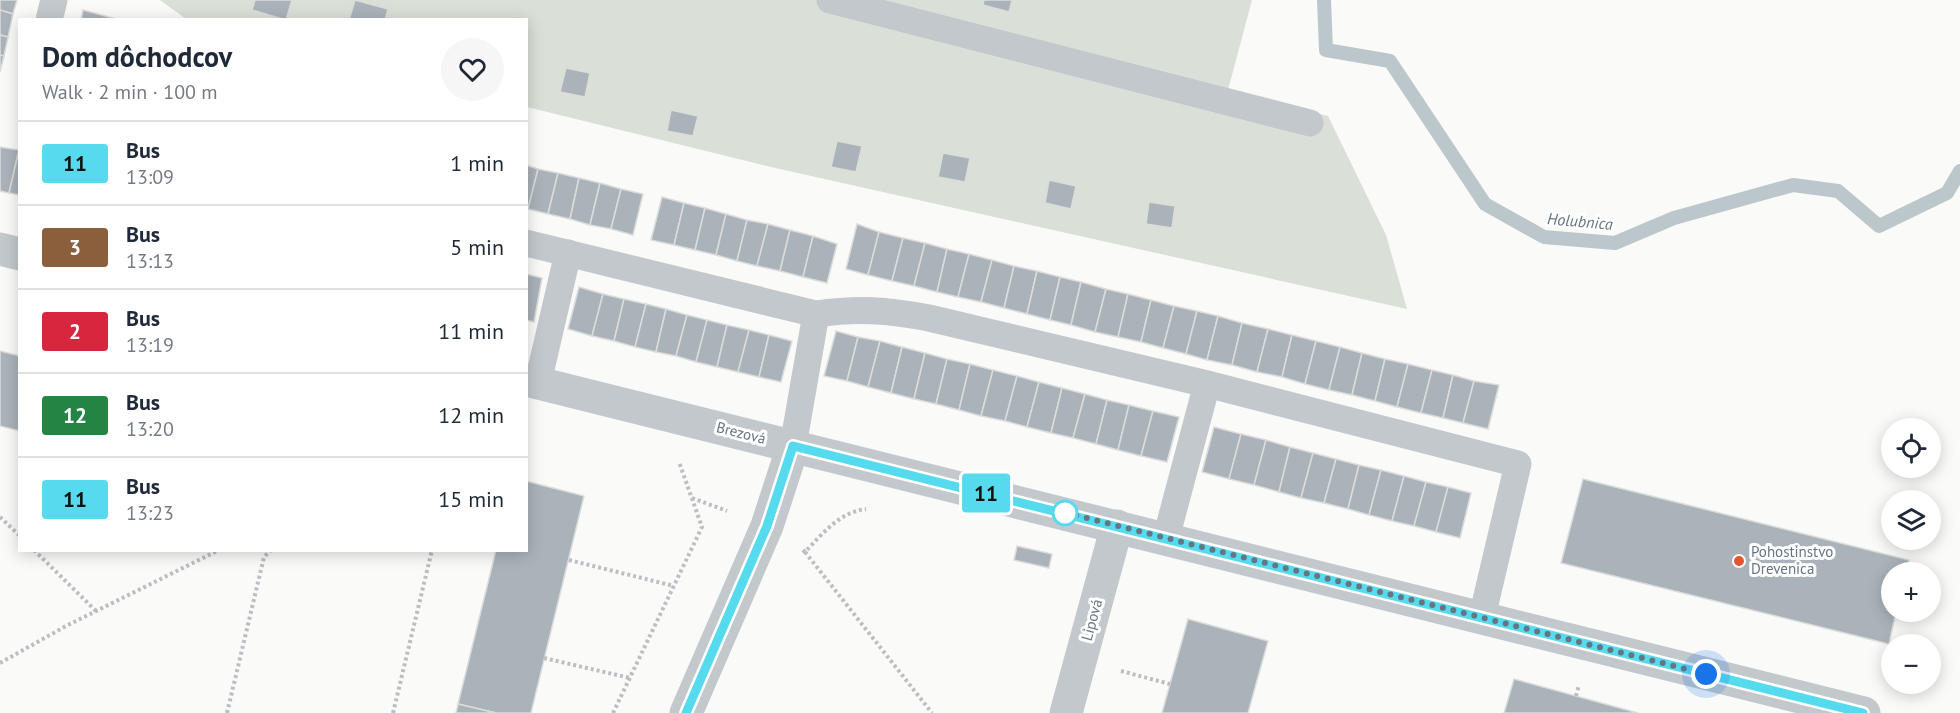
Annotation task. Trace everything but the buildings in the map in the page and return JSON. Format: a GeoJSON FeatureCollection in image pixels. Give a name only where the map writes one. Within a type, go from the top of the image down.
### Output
{"type":"FeatureCollection","features":[{"type":"Feature","properties":{"kind":"street"},"geometry":{"type":"LineString","coordinates":[[0,249],[18,254]]}},
{"type":"Feature","properties":{"kind":"street","name":"Brezová"},"geometry":{"type":"LineString","coordinates":[[532,381],[1864,713]]}},
{"type":"Feature","properties":{"kind":"street"},"geometry":{"type":"LineString","coordinates":[[686,713],[767,526],[793,446]]}},
{"type":"Feature","properties":{"kind":"street","name":"Lipová"},"geometry":{"type":"LineString","coordinates":[[1066,713],[1117,526]]}},
{"type":"Feature","properties":{"kind":"lane"},"geometry":{"type":"LineString","coordinates":[[50,18],[54,0]]}},
{"type":"Feature","properties":{"kind":"lane"},"geometry":{"type":"LineString","coordinates":[[830,0],[1310,123]]}},
{"type":"Feature","properties":{"kind":"lane"},"geometry":{"type":"LineString","coordinates":[[528,243],[816,314],[853,309],[887,310],[1207,384],[1518,464],[1482,617]]}},
{"type":"Feature","properties":{"kind":"lane"},"geometry":{"type":"LineString","coordinates":[[532,381],[568,253]]}},
{"type":"Feature","properties":{"kind":"lane"},"geometry":{"type":"LineString","coordinates":[[793,446],[816,314]]}},
{"type":"Feature","properties":{"kind":"lane"},"geometry":{"type":"LineString","coordinates":[[1166,538],[1207,384]]}},
{"type":"Feature","properties":{"kind":"path"},"geometry":{"type":"LineString","coordinates":[[613,713],[702,527],[679,462],[669,456]]}},
{"type":"Feature","properties":{"kind":"path"},"geometry":{"type":"LineString","coordinates":[[0,517],[18,534]]}},
{"type":"Feature","properties":{"kind":"path"},"geometry":{"type":"LineString","coordinates":[[36,552],[96,611]]}},
{"type":"Feature","properties":{"kind":"path"},"geometry":{"type":"LineString","coordinates":[[0,663],[96,611],[215,552]]}},
{"type":"Feature","properties":{"kind":"path"},"geometry":{"type":"LineString","coordinates":[[227,713],[264,557],[269,552]]}},
{"type":"Feature","properties":{"kind":"path"},"geometry":{"type":"LineString","coordinates":[[393,713],[432,552]]}},
{"type":"Feature","properties":{"kind":"path"},"geometry":{"type":"LineString","coordinates":[[805,552],[932,713]]}},
{"type":"Feature","properties":{"kind":"path"},"geometry":{"type":"LineString","coordinates":[[568,560],[674,586]]}},
{"type":"Feature","properties":{"kind":"path"},"geometry":{"type":"LineString","coordinates":[[544,658],[630,678]]}},
{"type":"Feature","properties":{"kind":"path"},"geometry":{"type":"LineString","coordinates":[[1081,660],[1170,684]]}},
{"type":"Feature","properties":{"kind":"shaded area"},"geometry":{"type":"Polygon","coordinates":[[[160,0],[1252,0],[1228,90],[1328,116],[1386,235],[1407,309],[771,167],[528,107],[528,18],[185,18],[160,0]]]}},
{"type":"Feature","properties":{"kind":"waterway","name":"Holubnica"},"geometry":{"type":"LineString","coordinates":[[1324,0],[1326,50],[1390,61],[1485,204],[1544,237],[1615,243],[1674,218],[1793,185],[1838,191],[1879,226],[1947,193],[1960,171]]}},
{"type":"Feature","properties":{"kind":"bus line","name":"11"},"geometry":{"type":"LineString","coordinates":[[686,713],[767,526],[780,492],[793,446],[1863,713]]}},
{"type":"Feature","properties":{"kind":"place","name":"Pohostinstvo Drevenica"},"geometry":{"type":"Point","coordinates":[1739,561]}},
{"type":"Feature","properties":{"kind":"route"},"geometry":{"type":"LineString","coordinates":[[1065,513],[1055,510],[1706,674]]}}]}
